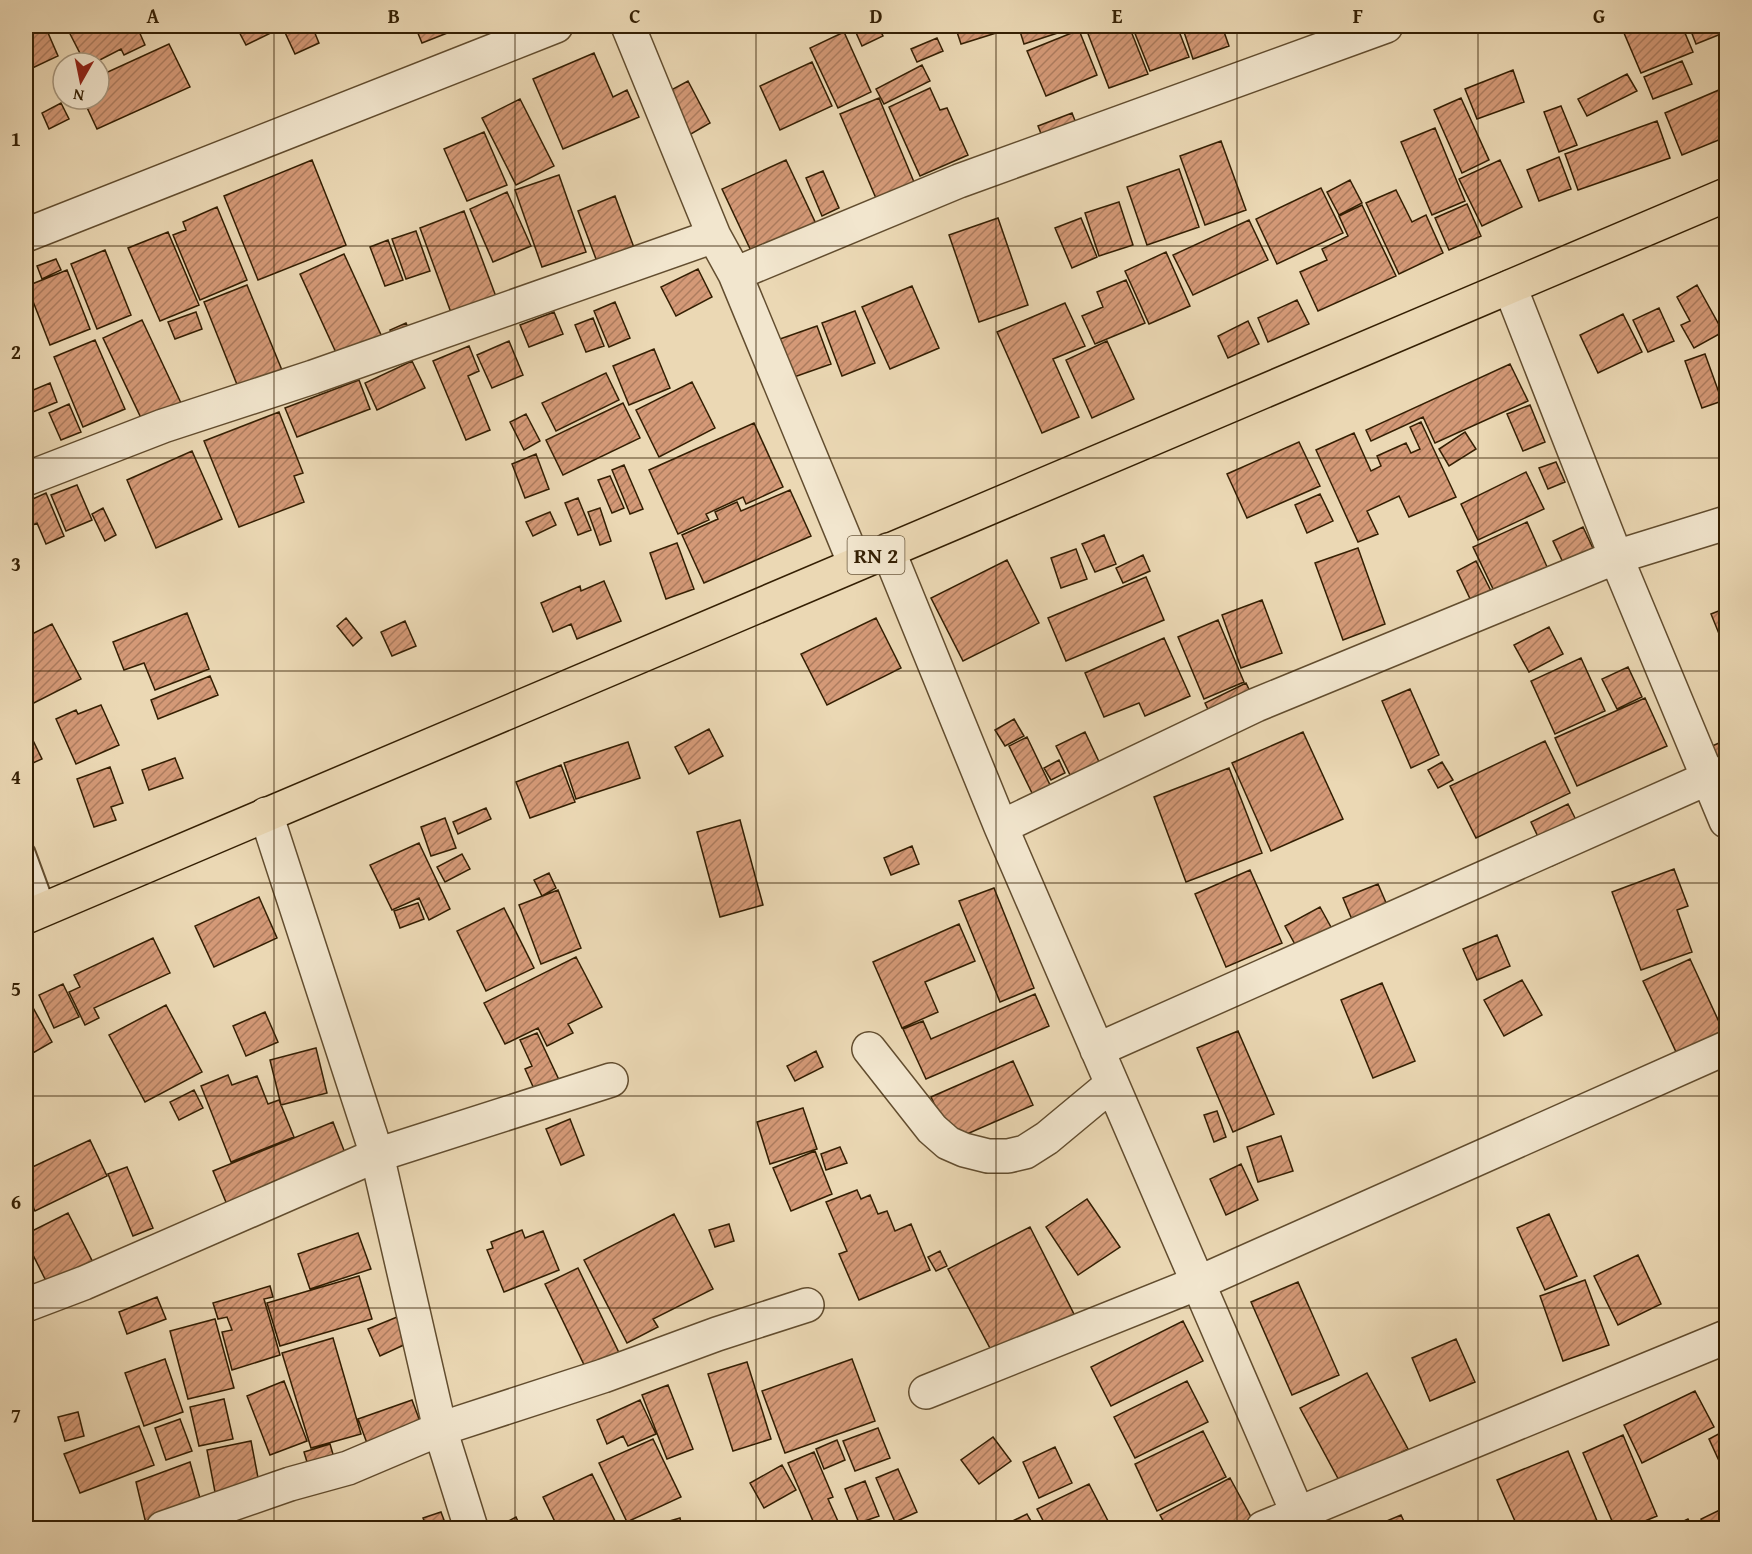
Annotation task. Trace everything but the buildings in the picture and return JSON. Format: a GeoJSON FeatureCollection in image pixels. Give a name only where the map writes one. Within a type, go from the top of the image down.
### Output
{"type":"FeatureCollection","features":[{"type":"Feature","properties":{"kind":"highway","name":"RN 2"},"geometry":{"type":"LineString","coordinates":[[36,912],[1726,195]]}},
{"type":"Feature","properties":{"kind":"street"},"geometry":{"type":"LineString","coordinates":[[26,235],[556,26]]}},
{"type":"Feature","properties":{"kind":"street"},"geometry":{"type":"LineString","coordinates":[[628,26],[714,236],[735,274],[855,564]]}},
{"type":"Feature","properties":{"kind":"street"},"geometry":{"type":"LineString","coordinates":[[735,274],[959,181],[1386,26]]}},
{"type":"Feature","properties":{"kind":"street"},"geometry":{"type":"LineString","coordinates":[[26,479],[163,426],[314,377],[714,236]]}},
{"type":"Feature","properties":{"kind":"street"},"geometry":{"type":"LineString","coordinates":[[1510,287],[1616,557],[1717,775],[1726,821]]}},
{"type":"Feature","properties":{"kind":"street"},"geometry":{"type":"LineString","coordinates":[[1001,827],[1256,705],[1616,557],[1726,523]]}},
{"type":"Feature","properties":{"kind":"street"},"geometry":{"type":"LineString","coordinates":[[888,550],[1001,827],[1301,1521]]}},
{"type":"Feature","properties":{"kind":"street"},"geometry":{"type":"LineString","coordinates":[[1097,1050],[1717,775]]}},
{"type":"Feature","properties":{"kind":"street"},"geometry":{"type":"LineString","coordinates":[[266,814],[377,1155],[440,1428],[471,1528]]}},
{"type":"Feature","properties":{"kind":"street"},"geometry":{"type":"LineString","coordinates":[[926,1392],[1198,1283],[1726,1048]]}},
{"type":"Feature","properties":{"kind":"street"},"geometry":{"type":"LineString","coordinates":[[869,1049],[932,1130],[948,1143],[988,1156],[1008,1156],[1025,1152],[1047,1138],[1112,1084]]}},
{"type":"Feature","properties":{"kind":"street"},"geometry":{"type":"LineString","coordinates":[[26,1305],[95,1278],[377,1155],[611,1080]]}},
{"type":"Feature","properties":{"kind":"street"},"geometry":{"type":"LineString","coordinates":[[163,1528],[290,1484],[348,1468],[440,1428],[603,1376],[717,1334],[807,1305]]}},
{"type":"Feature","properties":{"kind":"street"},"geometry":{"type":"LineString","coordinates":[[1263,1528],[1301,1521],[1726,1337]]}},
{"type":"Feature","properties":{"kind":"lane"},"geometry":{"type":"LineString","coordinates":[[26,851],[36,912]]}}]}
